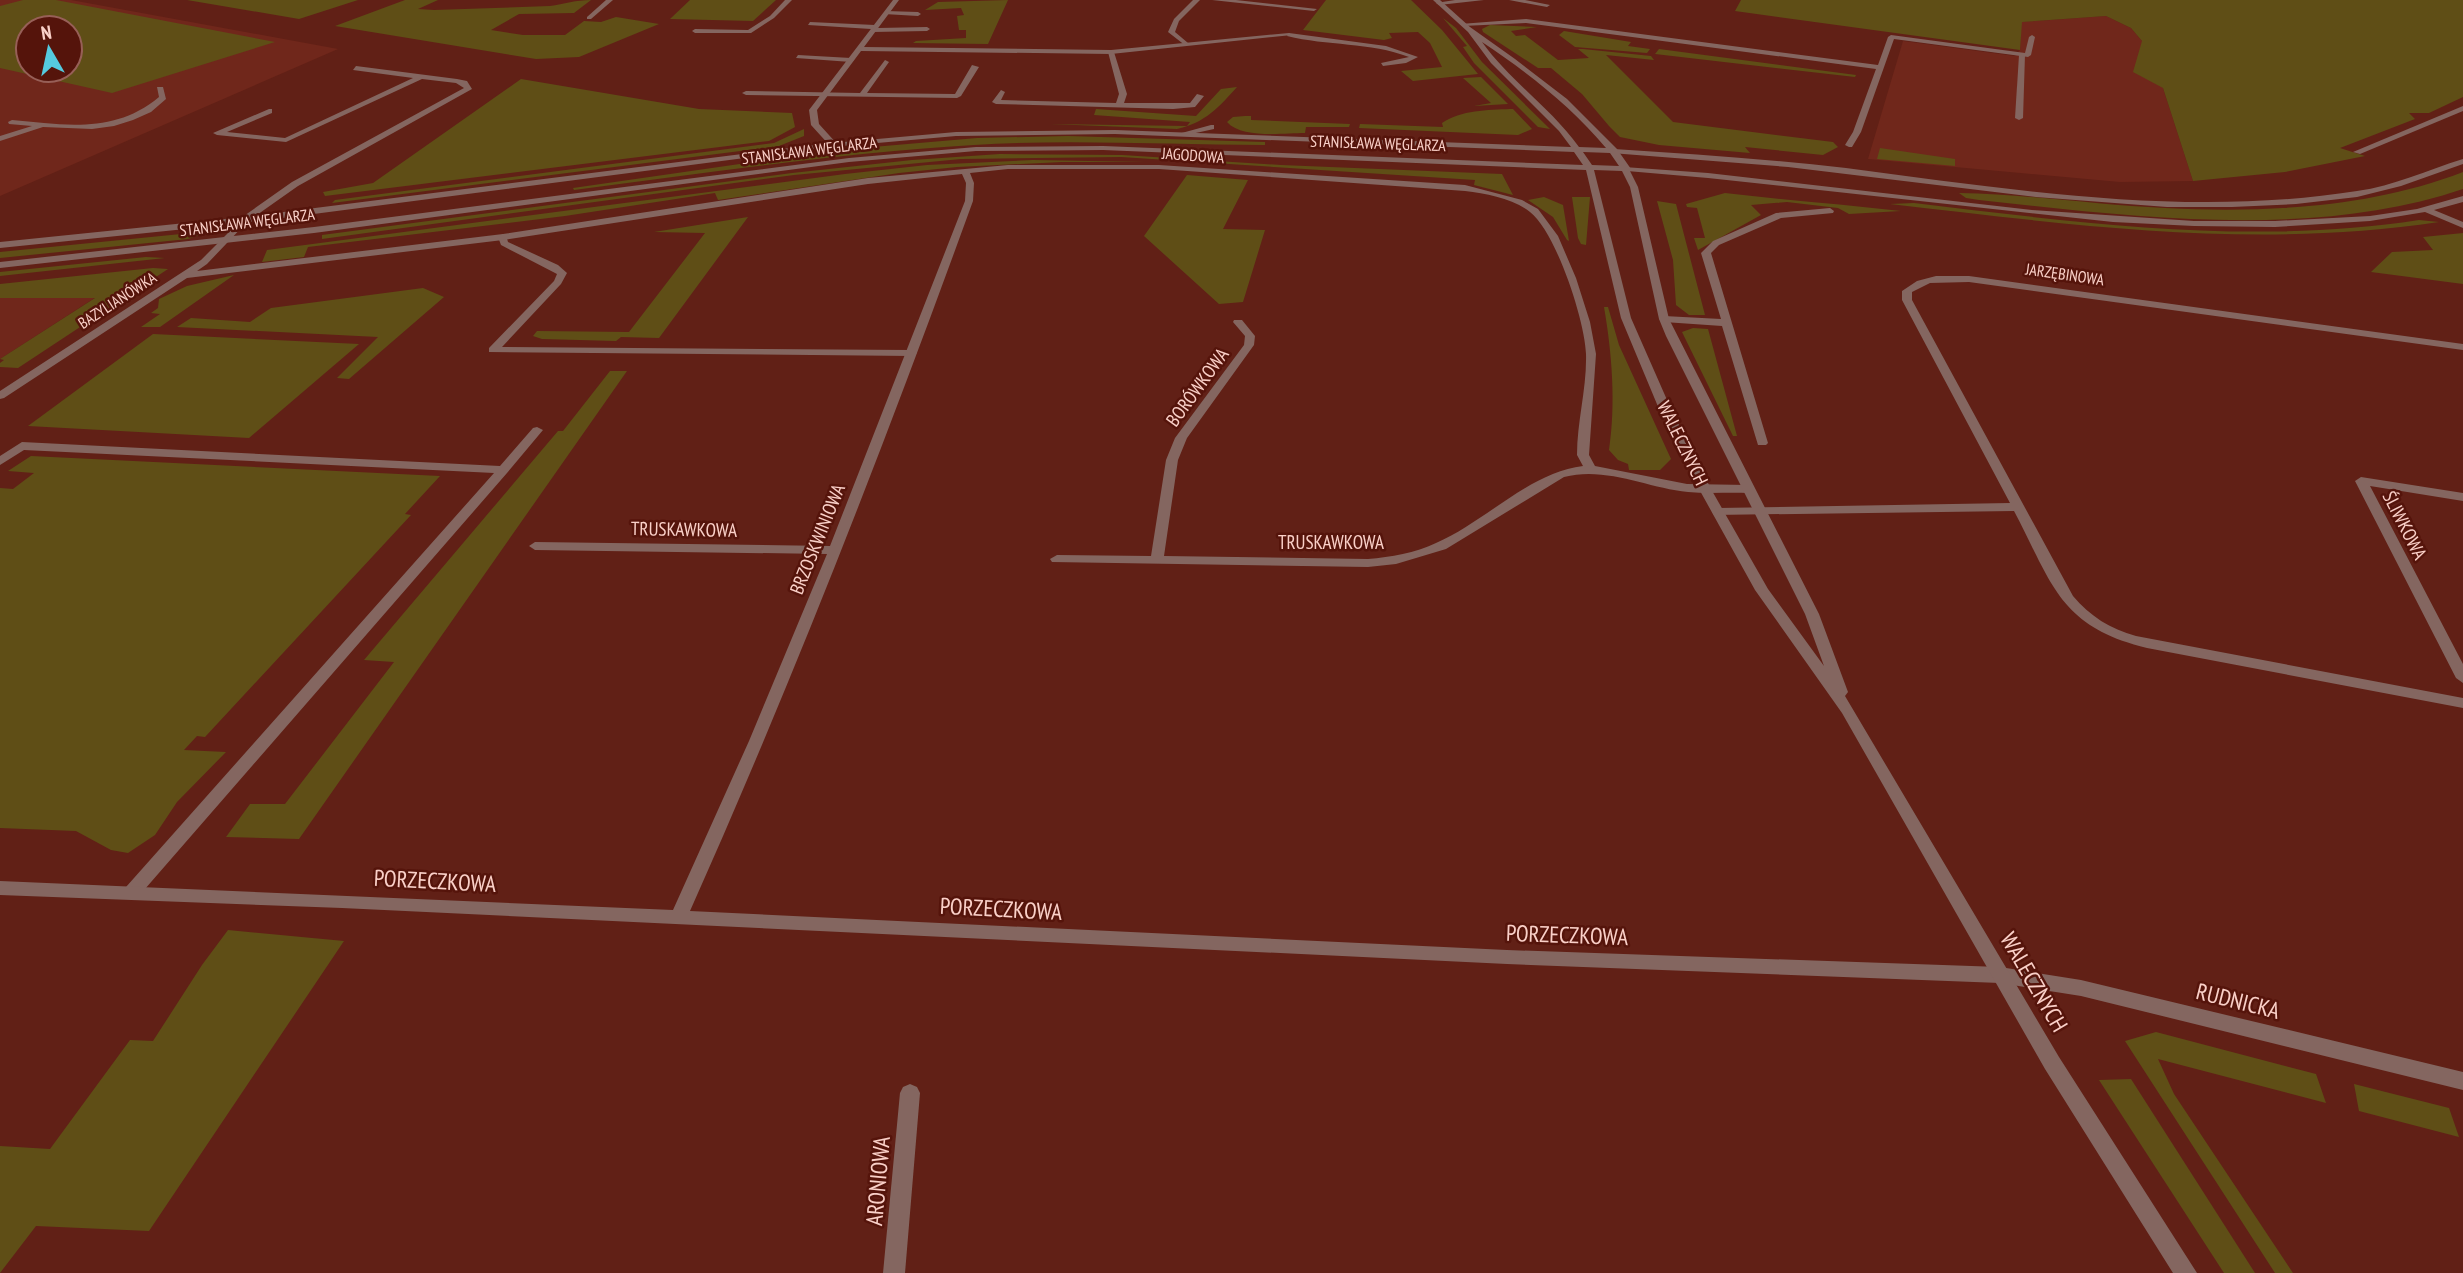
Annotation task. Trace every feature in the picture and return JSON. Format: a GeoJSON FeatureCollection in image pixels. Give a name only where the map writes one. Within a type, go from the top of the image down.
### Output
{"type":"FeatureCollection","features":[{"type":"Feature","properties":{"kind":"street"},"geometry":{"type":"LineString","coordinates":[[589,18],[610,0]]}},
{"type":"Feature","properties":{"kind":"street"},"geometry":{"type":"LineString","coordinates":[[695,31],[749,32],[772,17],[789,0]]}},
{"type":"Feature","properties":{"kind":"street"},"geometry":{"type":"LineString","coordinates":[[834,145],[815,125],[811,115],[823,94],[896,0]]}},
{"type":"Feature","properties":{"kind":"street"},"geometry":{"type":"LineString","coordinates":[[1186,44],[1171,32],[1176,20],[1197,0]]}},
{"type":"Feature","properties":{"kind":"street"},"geometry":{"type":"LineString","coordinates":[[1216,0],[1314,9]]}},
{"type":"Feature","properties":{"kind":"street"},"geometry":{"type":"LineString","coordinates":[[1438,1],[1481,0]]}},
{"type":"Feature","properties":{"kind":"street"},"geometry":{"type":"LineString","coordinates":[[1512,0],[1547,5]]}},
{"type":"Feature","properties":{"kind":"street"},"geometry":{"type":"LineString","coordinates":[[1438,1],[1466,27],[1511,21],[1547,23],[1879,67]]}},
{"type":"Feature","properties":{"kind":"street"},"geometry":{"type":"LineString","coordinates":[[886,13],[918,14]]}},
{"type":"Feature","properties":{"kind":"street"},"geometry":{"type":"LineString","coordinates":[[810,24],[926,29],[905,37],[896,51]]}},
{"type":"Feature","properties":{"kind":"street","name":"WALECZNYCH"},"geometry":{"type":"LineString","coordinates":[[1466,27],[1493,62],[1562,129],[1588,167],[1597,192],[1626,318],[1665,409],[1705,489],[1762,590],[1848,710],[2052,1063],[2186,1273]]}},
{"type":"Feature","properties":{"kind":"street","name":"WALECZNYCH"},"geometry":{"type":"LineString","coordinates":[[1466,27],[1528,72],[1614,151],[1627,169],[1647,235],[1664,319],[1704,406],[1812,614],[1848,710]]}},
{"type":"Feature","properties":{"kind":"street"},"geometry":{"type":"LineString","coordinates":[[859,49],[1111,52],[1289,35],[1309,41],[1394,51],[1415,57],[1404,62],[1383,64]]}},
{"type":"Feature","properties":{"kind":"street"},"geometry":{"type":"LineString","coordinates":[[1849,145],[1857,132],[1891,37],[2022,55],[2028,55],[2032,37]]}},
{"type":"Feature","properties":{"kind":"street"},"geometry":{"type":"LineString","coordinates":[[1111,52],[1123,94],[1119,106]]}},
{"type":"Feature","properties":{"kind":"street"},"geometry":{"type":"LineString","coordinates":[[2019,118],[2022,55]]}},
{"type":"Feature","properties":{"kind":"street"},"geometry":{"type":"LineString","coordinates":[[798,57],[851,60]]}},
{"type":"Feature","properties":{"kind":"street"},"geometry":{"type":"LineString","coordinates":[[862,95],[885,62]]}},
{"type":"Feature","properties":{"kind":"street"},"geometry":{"type":"LineString","coordinates":[[746,93],[957,96],[975,67]]}},
{"type":"Feature","properties":{"kind":"street"},"geometry":{"type":"LineString","coordinates":[[356,68],[421,76]]}},
{"type":"Feature","properties":{"kind":"street"},"geometry":{"type":"LineString","coordinates":[[269,111],[218,133],[286,141],[421,76]]}},
{"type":"Feature","properties":{"kind":"street","name":"BAZYLIANÓWKA"},"geometry":{"type":"LineString","coordinates":[[0,396],[204,262],[244,220],[295,184],[468,89],[468,86],[457,81],[421,76]]}},
{"type":"Feature","properties":{"kind":"street"},"geometry":{"type":"LineString","coordinates":[[12,122],[104,126],[143,113],[157,104],[163,97],[160,89]]}},
{"type":"Feature","properties":{"kind":"street"},"geometry":{"type":"LineString","coordinates":[[1001,92],[996,102],[1119,106],[1192,105],[1200,96]]}},
{"type":"Feature","properties":{"kind":"street"},"geometry":{"type":"LineString","coordinates":[[2357,152],[2463,108]]}},
{"type":"Feature","properties":{"kind":"street"},"geometry":{"type":"LineString","coordinates":[[0,139],[45,125]]}},
{"type":"Feature","properties":{"kind":"street"},"geometry":{"type":"LineString","coordinates":[[1182,134],[1211,127]]}},
{"type":"Feature","properties":{"kind":"street","name":"STANISŁAWA WĘGLARZA"},"geometry":{"type":"LineString","coordinates":[[0,245],[244,220],[834,145],[1008,131],[1182,134],[1614,151],[1775,163],[2014,191],[2209,203],[2288,201],[2357,194],[2413,180],[2463,161]]}},
{"type":"Feature","properties":{"kind":"street","name":"STANISŁAWA WĘGLARZA"},"geometry":{"type":"LineString","coordinates":[[0,265],[225,241],[806,165],[976,149],[1103,148],[1627,169],[2041,212],[2180,223],[2320,223],[2424,209],[2463,199]]}},
{"type":"Feature","properties":{"kind":"street","name":"JAGODOWA"},"geometry":{"type":"LineString","coordinates":[[184,275],[261,268],[503,237],[868,181],[965,170],[1057,165],[1159,167],[1465,188],[1515,201],[1536,212],[1544,220],[1585,316],[1591,352],[1583,455],[1591,469]]}},
{"type":"Feature","properties":{"kind":"street","name":"BRZOSKWINIOWA"},"geometry":{"type":"LineString","coordinates":[[678,917],[833,550],[912,353],[969,201],[970,183],[965,170]]}},
{"type":"Feature","properties":{"kind":"street"},"geometry":{"type":"LineString","coordinates":[[2424,209],[2463,225]]}},
{"type":"Feature","properties":{"kind":"street"},"geometry":{"type":"LineString","coordinates":[[1762,443],[1707,249],[1779,215],[1830,211]]}},
{"type":"Feature","properties":{"kind":"street"},"geometry":{"type":"LineString","coordinates":[[503,237],[505,243],[562,273],[558,282],[493,350],[912,353]]}},
{"type":"Feature","properties":{"kind":"street","name":"JARZĘBINOWA"},"geometry":{"type":"LineString","coordinates":[[2463,346],[1979,281],[1948,278],[1914,284],[1907,291],[1907,300],[2067,598],[2080,614],[2098,628],[2122,638],[2463,703]]}},
{"type":"Feature","properties":{"kind":"street"},"geometry":{"type":"LineString","coordinates":[[1664,319],[1728,323]]}},
{"type":"Feature","properties":{"kind":"street","name":"BORÓWKOWA"},"geometry":{"type":"LineString","coordinates":[[1157,560],[1172,460],[1181,439],[1249,345],[1250,336],[1238,323]]}},
{"type":"Feature","properties":{"kind":"street"},"geometry":{"type":"LineString","coordinates":[[132,892],[537,430]]}},
{"type":"Feature","properties":{"kind":"street"},"geometry":{"type":"LineString","coordinates":[[0,461],[22,446],[503,470]]}},
{"type":"Feature","properties":{"kind":"street","name":"TRUSKAWKOWA"},"geometry":{"type":"LineString","coordinates":[[1057,559],[1368,563],[1396,560],[1441,547],[1560,474],[1591,469],[1705,489],[1748,489]]}},
{"type":"Feature","properties":{"kind":"street","name":"ŚLIWKOWA"},"geometry":{"type":"LineString","coordinates":[[2463,497],[2361,481],[2463,678]]}},
{"type":"Feature","properties":{"kind":"street"},"geometry":{"type":"LineString","coordinates":[[1718,512],[2017,507]]}},
{"type":"Feature","properties":{"kind":"street","name":"TRUSKAWKOWA"},"geometry":{"type":"LineString","coordinates":[[535,546],[833,550]]}},
{"type":"Feature","properties":{"kind":"street","name":"PORZECZKOWA"},"geometry":{"type":"LineString","coordinates":[[0,888],[1507,957],[2000,975]]}},
{"type":"Feature","properties":{"kind":"street","name":"RUDNICKA"},"geometry":{"type":"LineString","coordinates":[[2000,975],[2081,988],[2463,1081]]}},
{"type":"Feature","properties":{"kind":"street","name":"ARONIOWA"},"geometry":{"type":"LineString","coordinates":[[894,1273],[910,1093]]}},
{"type":"Feature","properties":{"kind":"shaded area"},"geometry":{"type":"Polygon","coordinates":[[[0,0],[71,0],[338,49],[0,196],[0,0]]]}},
{"type":"Feature","properties":{"kind":"shaded area"},"geometry":{"type":"Polygon","coordinates":[[[23,0],[56,0],[275,42],[112,93],[72,84],[84,84],[84,14],[14,14],[14,71],[0,68],[0,6],[23,0]]]}},
{"type":"Feature","properties":{"kind":"shaded area"},"geometry":{"type":"Polygon","coordinates":[[[187,0],[358,0],[299,19],[187,0]]]}},
{"type":"Feature","properties":{"kind":"shaded area"},"geometry":{"type":"Polygon","coordinates":[[[405,0],[438,0],[418,9],[434,10],[550,6],[591,0],[574,13],[519,14],[491,30],[523,35],[565,35],[584,21],[601,22],[616,17],[659,24],[579,57],[536,59],[335,26],[405,0]]]}},
{"type":"Feature","properties":{"kind":"shaded area"},"geometry":{"type":"Polygon","coordinates":[[[690,0],[776,0],[753,21],[670,19],[690,0]]]}},
{"type":"Feature","properties":{"kind":"shaded area"},"geometry":{"type":"Polygon","coordinates":[[[1008,0],[988,44],[913,43],[966,38],[966,30],[959,30],[957,16],[964,15],[961,8],[925,10],[938,2],[1008,0]]]}},
{"type":"Feature","properties":{"kind":"shaded area"},"geometry":{"type":"Polygon","coordinates":[[[1326,0],[1411,0],[1442,30],[1478,74],[1413,81],[1401,71],[1442,67],[1430,43],[1418,32],[1389,33],[1392,38],[1384,40],[1303,30],[1326,0]]]}},
{"type":"Feature","properties":{"kind":"shaded area"},"geometry":{"type":"Polygon","coordinates":[[[1741,0],[2463,0],[2463,97],[2429,113],[2409,113],[2415,119],[2340,148],[2365,156],[2285,172],[2193,181],[2163,88],[2133,72],[2142,41],[2131,28],[2106,16],[2022,22],[2020,50],[1735,11],[1741,0]]]}},
{"type":"Feature","properties":{"kind":"shaded area"},"geometry":{"type":"Polygon","coordinates":[[[2106,16],[2131,28],[2142,41],[2163,88],[2193,181],[2120,182],[1868,159],[1903,41],[2015,56],[2020,50],[2021,22],[2106,16]]]}},
{"type":"Feature","properties":{"kind":"shaded area"},"geometry":{"type":"Polygon","coordinates":[[[1443,18],[1456,28],[1482,62],[1550,129],[1538,127],[1474,63],[1463,47],[1467,46],[1443,18]]]}},
{"type":"Feature","properties":{"kind":"shaded area"},"geometry":{"type":"Polygon","coordinates":[[[1490,25],[1537,27],[1511,31],[1516,36],[1525,35],[1558,60],[1589,58],[1578,49],[1651,56],[1654,60],[1606,55],[1673,122],[1833,142],[1838,147],[1823,155],[1745,147],[1750,153],[1659,145],[1620,137],[1582,94],[1551,68],[1538,68],[1483,32],[1482,29],[1490,25]]]}},
{"type":"Feature","properties":{"kind":"shaded area"},"geometry":{"type":"Polygon","coordinates":[[[1564,31],[1631,42],[1628,46],[1650,49],[1647,53],[1575,47],[1559,35],[1564,31]]]}},
{"type":"Feature","properties":{"kind":"shaded area"},"geometry":{"type":"Polygon","coordinates":[[[1659,49],[1856,75],[1655,54],[1659,49]]]}},
{"type":"Feature","properties":{"kind":"shaded area"},"geometry":{"type":"Polygon","coordinates":[[[1481,77],[1508,104],[1474,106],[1491,103],[1463,78],[1481,77]]]}},
{"type":"Feature","properties":{"kind":"shaded area"},"geometry":{"type":"Polygon","coordinates":[[[521,79],[699,109],[792,113],[795,127],[769,141],[325,196],[323,192],[373,183],[521,79]]]}},
{"type":"Feature","properties":{"kind":"shaded area"},"geometry":{"type":"Polygon","coordinates":[[[1237,87],[1204,118],[1187,126],[1190,122],[1094,115],[1096,109],[1196,116],[1221,89],[1237,87]]]}},
{"type":"Feature","properties":{"kind":"shaded area"},"geometry":{"type":"Polygon","coordinates":[[[1513,109],[1532,129],[1518,135],[1359,128],[1360,124],[1443,127],[1442,123],[1466,113],[1513,109]]]}},
{"type":"Feature","properties":{"kind":"shaded area"},"geometry":{"type":"Polygon","coordinates":[[[1251,116],[1251,120],[1350,124],[1349,127],[1306,127],[1305,133],[1263,134],[1242,131],[1227,122],[1233,117],[1251,116]]]}},
{"type":"Feature","properties":{"kind":"shaded area"},"geometry":{"type":"Polygon","coordinates":[[[1050,124],[1187,126],[1177,129],[1050,124]]]}},
{"type":"Feature","properties":{"kind":"shaded area"},"geometry":{"type":"Polygon","coordinates":[[[804,129],[804,136],[779,146],[332,203],[335,200],[774,143],[804,129]]]}},
{"type":"Feature","properties":{"kind":"shaded area"},"geometry":{"type":"Polygon","coordinates":[[[1068,136],[1265,142],[1265,145],[1083,142],[974,145],[824,158],[574,190],[573,188],[838,150],[977,138],[1068,136]]]}},
{"type":"Feature","properties":{"kind":"shaded area"},"geometry":{"type":"Polygon","coordinates":[[[1880,148],[1955,159],[1955,166],[1877,159],[1880,148]]]}},
{"type":"Feature","properties":{"kind":"shaded area"},"geometry":{"type":"Polygon","coordinates":[[[1000,154],[1122,155],[1502,174],[1513,195],[1474,185],[1475,180],[1121,157],[961,159],[794,175],[322,239],[322,235],[792,173],[1000,154]]]}},
{"type":"Feature","properties":{"kind":"shaded area"},"geometry":{"type":"Polygon","coordinates":[[[1033,160],[1147,162],[1062,162],[957,167],[718,200],[715,193],[565,216],[308,247],[304,257],[262,262],[267,250],[845,174],[927,165],[1033,160]]]}},
{"type":"Feature","properties":{"kind":"shaded area"},"geometry":{"type":"Polygon","coordinates":[[[2463,172],[2463,189],[2405,205],[2346,215],[2285,219],[2223,220],[2099,213],[1979,200],[1966,198],[1959,193],[2113,205],[2240,210],[2354,201],[2391,194],[2463,172]]]}},
{"type":"Feature","properties":{"kind":"shaded area"},"geometry":{"type":"Polygon","coordinates":[[[1187,175],[1248,180],[1223,229],[1265,230],[1243,302],[1219,304],[1144,236],[1187,175]]]}},
{"type":"Feature","properties":{"kind":"shaded area"},"geometry":{"type":"Polygon","coordinates":[[[1725,193],[1901,211],[1849,214],[1838,208],[1787,202],[1751,205],[1761,215],[1698,250],[1694,238],[1705,238],[1697,208],[1687,207],[1686,204],[1725,193]]]}},
{"type":"Feature","properties":{"kind":"shaded area"},"geometry":{"type":"Polygon","coordinates":[[[1544,197],[1563,205],[1569,241],[1553,217],[1528,200],[1544,197]]]}},
{"type":"Feature","properties":{"kind":"shaded area"},"geometry":{"type":"Polygon","coordinates":[[[1572,197],[1590,197],[1586,245],[1581,244],[1578,238],[1572,197]]]}},
{"type":"Feature","properties":{"kind":"shaded area"},"geometry":{"type":"Polygon","coordinates":[[[1657,201],[1676,204],[1705,315],[1689,315],[1676,305],[1673,260],[1657,201]]]}},
{"type":"Feature","properties":{"kind":"shaded area"},"geometry":{"type":"Polygon","coordinates":[[[1914,203],[2166,229],[2293,231],[2356,228],[2419,220],[2439,222],[2370,230],[2233,234],[2027,220],[1890,204],[1914,203]]]}},
{"type":"Feature","properties":{"kind":"shaded area"},"geometry":{"type":"Polygon","coordinates":[[[748,217],[659,338],[621,337],[616,341],[542,339],[533,336],[537,331],[629,332],[705,233],[654,232],[748,217]]]}},
{"type":"Feature","properties":{"kind":"shaded area"},"geometry":{"type":"Polygon","coordinates":[[[206,233],[188,239],[0,258],[0,252],[206,233]]]}},
{"type":"Feature","properties":{"kind":"shaded area"},"geometry":{"type":"Polygon","coordinates":[[[2463,233],[2463,284],[2371,272],[2392,252],[2433,250],[2423,237],[2463,233]]]}},
{"type":"Feature","properties":{"kind":"shaded area"},"geometry":{"type":"Polygon","coordinates":[[[146,257],[165,258],[0,276],[0,272],[146,257]]]}},
{"type":"Feature","properties":{"kind":"shaded area"},"geometry":{"type":"Polygon","coordinates":[[[153,268],[168,269],[18,368],[0,367],[4,360],[0,359],[95,298],[0,298],[0,284],[153,268]]]}},
{"type":"Feature","properties":{"kind":"shaded area"},"geometry":{"type":"Polygon","coordinates":[[[234,275],[160,327],[141,327],[160,314],[151,313],[158,308],[159,299],[187,286],[234,275]]]}},
{"type":"Feature","properties":{"kind":"shaded area"},"geometry":{"type":"Polygon","coordinates":[[[423,288],[444,297],[349,379],[337,378],[378,337],[177,327],[191,318],[250,322],[271,308],[423,288]]]}},
{"type":"Feature","properties":{"kind":"shaded area"},"geometry":{"type":"Polygon","coordinates":[[[96,297],[0,359],[0,298],[96,297]]]}},
{"type":"Feature","properties":{"kind":"shaded area"},"geometry":{"type":"Polygon","coordinates":[[[1604,307],[1608,307],[1619,345],[1671,459],[1660,470],[1629,470],[1628,464],[1618,460],[1609,450],[1612,378],[1604,307]]]}},
{"type":"Feature","properties":{"kind":"shaded area"},"geometry":{"type":"Polygon","coordinates":[[[1693,328],[1708,329],[1737,436],[1733,436],[1682,332],[1693,328]]]}},
{"type":"Feature","properties":{"kind":"shaded area"},"geometry":{"type":"Polygon","coordinates":[[[153,334],[359,344],[249,438],[28,426],[153,334]]]}},
{"type":"Feature","properties":{"kind":"shaded area"},"geometry":{"type":"Polygon","coordinates":[[[610,371],[627,371],[299,839],[226,837],[250,804],[285,804],[394,662],[364,660],[558,431],[563,431],[610,371]]]}},
{"type":"Feature","properties":{"kind":"shaded area"},"geometry":{"type":"Polygon","coordinates":[[[31,456],[440,476],[405,514],[411,515],[205,737],[197,736],[184,750],[226,752],[177,802],[155,835],[128,853],[111,850],[76,831],[0,828],[0,488],[13,489],[34,473],[8,471],[31,456]]]}},
{"type":"Feature","properties":{"kind":"shaded area"},"geometry":{"type":"Polygon","coordinates":[[[228,930],[344,941],[149,1231],[36,1226],[0,1273],[0,1146],[50,1149],[130,1040],[153,1041],[228,930]]]}},
{"type":"Feature","properties":{"kind":"shaded area"},"geometry":{"type":"Polygon","coordinates":[[[2156,1032],[2316,1074],[2326,1103],[2158,1059],[2174,1094],[2293,1273],[2275,1273],[2125,1041],[2156,1032]]]}},
{"type":"Feature","properties":{"kind":"shaded area"},"geometry":{"type":"Polygon","coordinates":[[[2131,1079],[2255,1273],[2224,1273],[2099,1080],[2131,1079]]]}},
{"type":"Feature","properties":{"kind":"shaded area"},"geometry":{"type":"Polygon","coordinates":[[[2354,1084],[2449,1108],[2459,1137],[2359,1111],[2354,1084]]]}}]}
